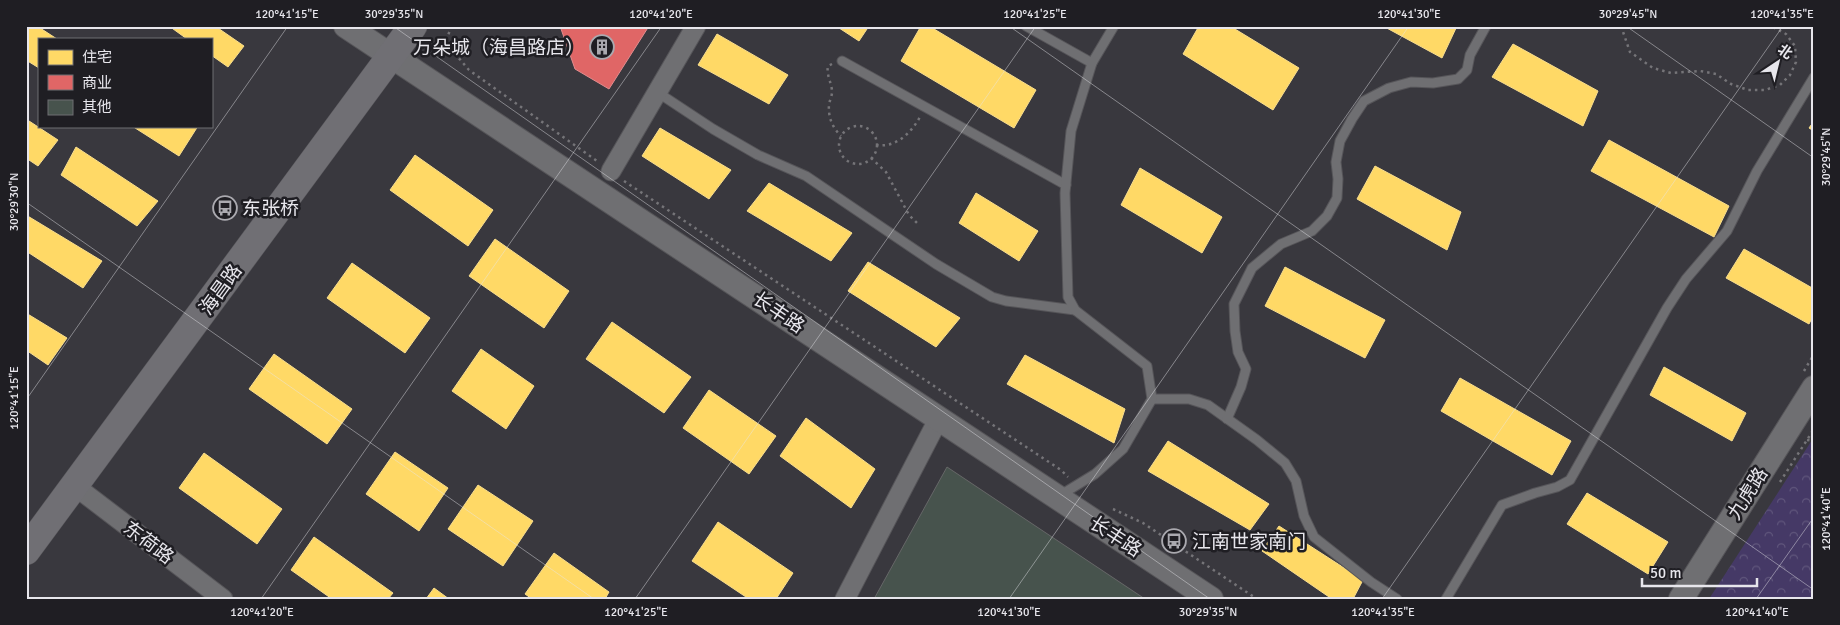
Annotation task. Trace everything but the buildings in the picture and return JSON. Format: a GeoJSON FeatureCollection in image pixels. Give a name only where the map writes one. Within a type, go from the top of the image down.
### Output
{"type":"FeatureCollection","features":[{"type":"Feature","properties":{"kind":"main road","name":"海昌路"},"geometry":{"type":"LineString","coordinates":[[26,529],[387,43],[413,26]]}},
{"type":"Feature","properties":{"kind":"main road","name":"海昌路"},"geometry":{"type":"LineString","coordinates":[[26,551],[75,486],[387,43]]}},
{"type":"Feature","properties":{"kind":"street","name":"长丰路"},"geometry":{"type":"LineString","coordinates":[[346,26],[387,43],[939,418],[1067,491],[1211,599]]}},
{"type":"Feature","properties":{"kind":"street"},"geometry":{"type":"LineString","coordinates":[[611,171],[696,26]]}},
{"type":"Feature","properties":{"kind":"street","name":"九虎路"},"geometry":{"type":"LineString","coordinates":[[1681,599],[1814,388]]}},
{"type":"Feature","properties":{"kind":"street"},"geometry":{"type":"LineString","coordinates":[[845,599],[939,418]]}},
{"type":"Feature","properties":{"kind":"street","name":"东荷路"},"geometry":{"type":"LineString","coordinates":[[75,486],[223,599]]}},
{"type":"Feature","properties":{"kind":"lane"},"geometry":{"type":"LineString","coordinates":[[1026,26],[1092,63]]}},
{"type":"Feature","properties":{"kind":"lane"},"geometry":{"type":"LineString","coordinates":[[1067,491],[1096,474],[1123,449],[1152,399],[1147,366],[1075,310],[1068,297],[1066,185],[1072,132],[1092,63],[1114,26]]}},
{"type":"Feature","properties":{"kind":"lane"},"geometry":{"type":"LineString","coordinates":[[1228,418],[1241,387],[1246,369],[1238,352],[1234,304],[1252,268],[1273,249],[1312,231],[1327,216],[1337,198],[1336,162],[1340,141],[1364,101],[1389,88],[1411,82],[1433,83],[1458,79],[1467,70],[1470,55],[1486,26]]}},
{"type":"Feature","properties":{"kind":"lane"},"geometry":{"type":"LineString","coordinates":[[842,61],[1066,185]]}},
{"type":"Feature","properties":{"kind":"lane"},"geometry":{"type":"LineString","coordinates":[[1446,599],[1502,505],[1557,487],[1570,480],[1667,308],[1686,278],[1727,231],[1757,171],[1814,77]]}},
{"type":"Feature","properties":{"kind":"lane"},"geometry":{"type":"LineString","coordinates":[[657,92],[713,129],[758,155],[806,176],[936,264],[992,297],[1006,301],[1075,310]]}},
{"type":"Feature","properties":{"kind":"lane"},"geometry":{"type":"LineString","coordinates":[[1152,399],[1189,399],[1208,405],[1258,440],[1284,463],[1296,481],[1304,516],[1314,537],[1371,582],[1397,599]]}},
{"type":"Feature","properties":{"kind":"path"},"geometry":{"type":"LineString","coordinates":[[452,26],[445,42],[469,70],[611,171],[1061,470],[1067,491]]}},
{"type":"Feature","properties":{"kind":"path"},"geometry":{"type":"LineString","coordinates":[[1621,26],[1630,52],[1653,68],[1671,73],[1700,71],[1716,74],[1731,84],[1748,90],[1765,90],[1780,86],[1790,76],[1796,62],[1795,46],[1786,34],[1771,26]]}},
{"type":"Feature","properties":{"kind":"path"},"geometry":{"type":"LineString","coordinates":[[842,61],[828,66],[826,72],[832,93],[829,104],[831,118],[834,128],[842,136]]}},
{"type":"Feature","properties":{"kind":"path"},"geometry":{"type":"LineString","coordinates":[[876,145],[884,146],[904,138],[911,132],[926,107]]}},
{"type":"Feature","properties":{"kind":"path"},"geometry":{"type":"LineString","coordinates":[[860,127],[871,132],[876,145],[875,154],[861,164],[849,162],[840,152],[839,146],[842,136],[848,129],[860,127]]}},
{"type":"Feature","properties":{"kind":"path"},"geometry":{"type":"LineString","coordinates":[[871,158],[886,172],[909,215],[917,223]]}},
{"type":"Feature","properties":{"kind":"path"},"geometry":{"type":"LineString","coordinates":[[1807,440],[1814,441]]}},
{"type":"Feature","properties":{"kind":"path"},"geometry":{"type":"LineString","coordinates":[[1110,508],[1142,523],[1257,599]]}},
{"type":"Feature","properties":{"kind":"green space"},"geometry":{"type":"Polygon","coordinates":[[[1814,437],[1814,599],[1709,599],[1814,437]]]}},
{"type":"Feature","properties":{"kind":"place","name":"万朵城（海昌路店）"},"geometry":{"type":"Point","coordinates":[602,47]}},
{"type":"Feature","properties":{"kind":"place","name":"东张桥"},"geometry":{"type":"Point","coordinates":[225,208]}},
{"type":"Feature","properties":{"kind":"place","name":"江南世家南门"},"geometry":{"type":"Point","coordinates":[1174,541]}}]}
